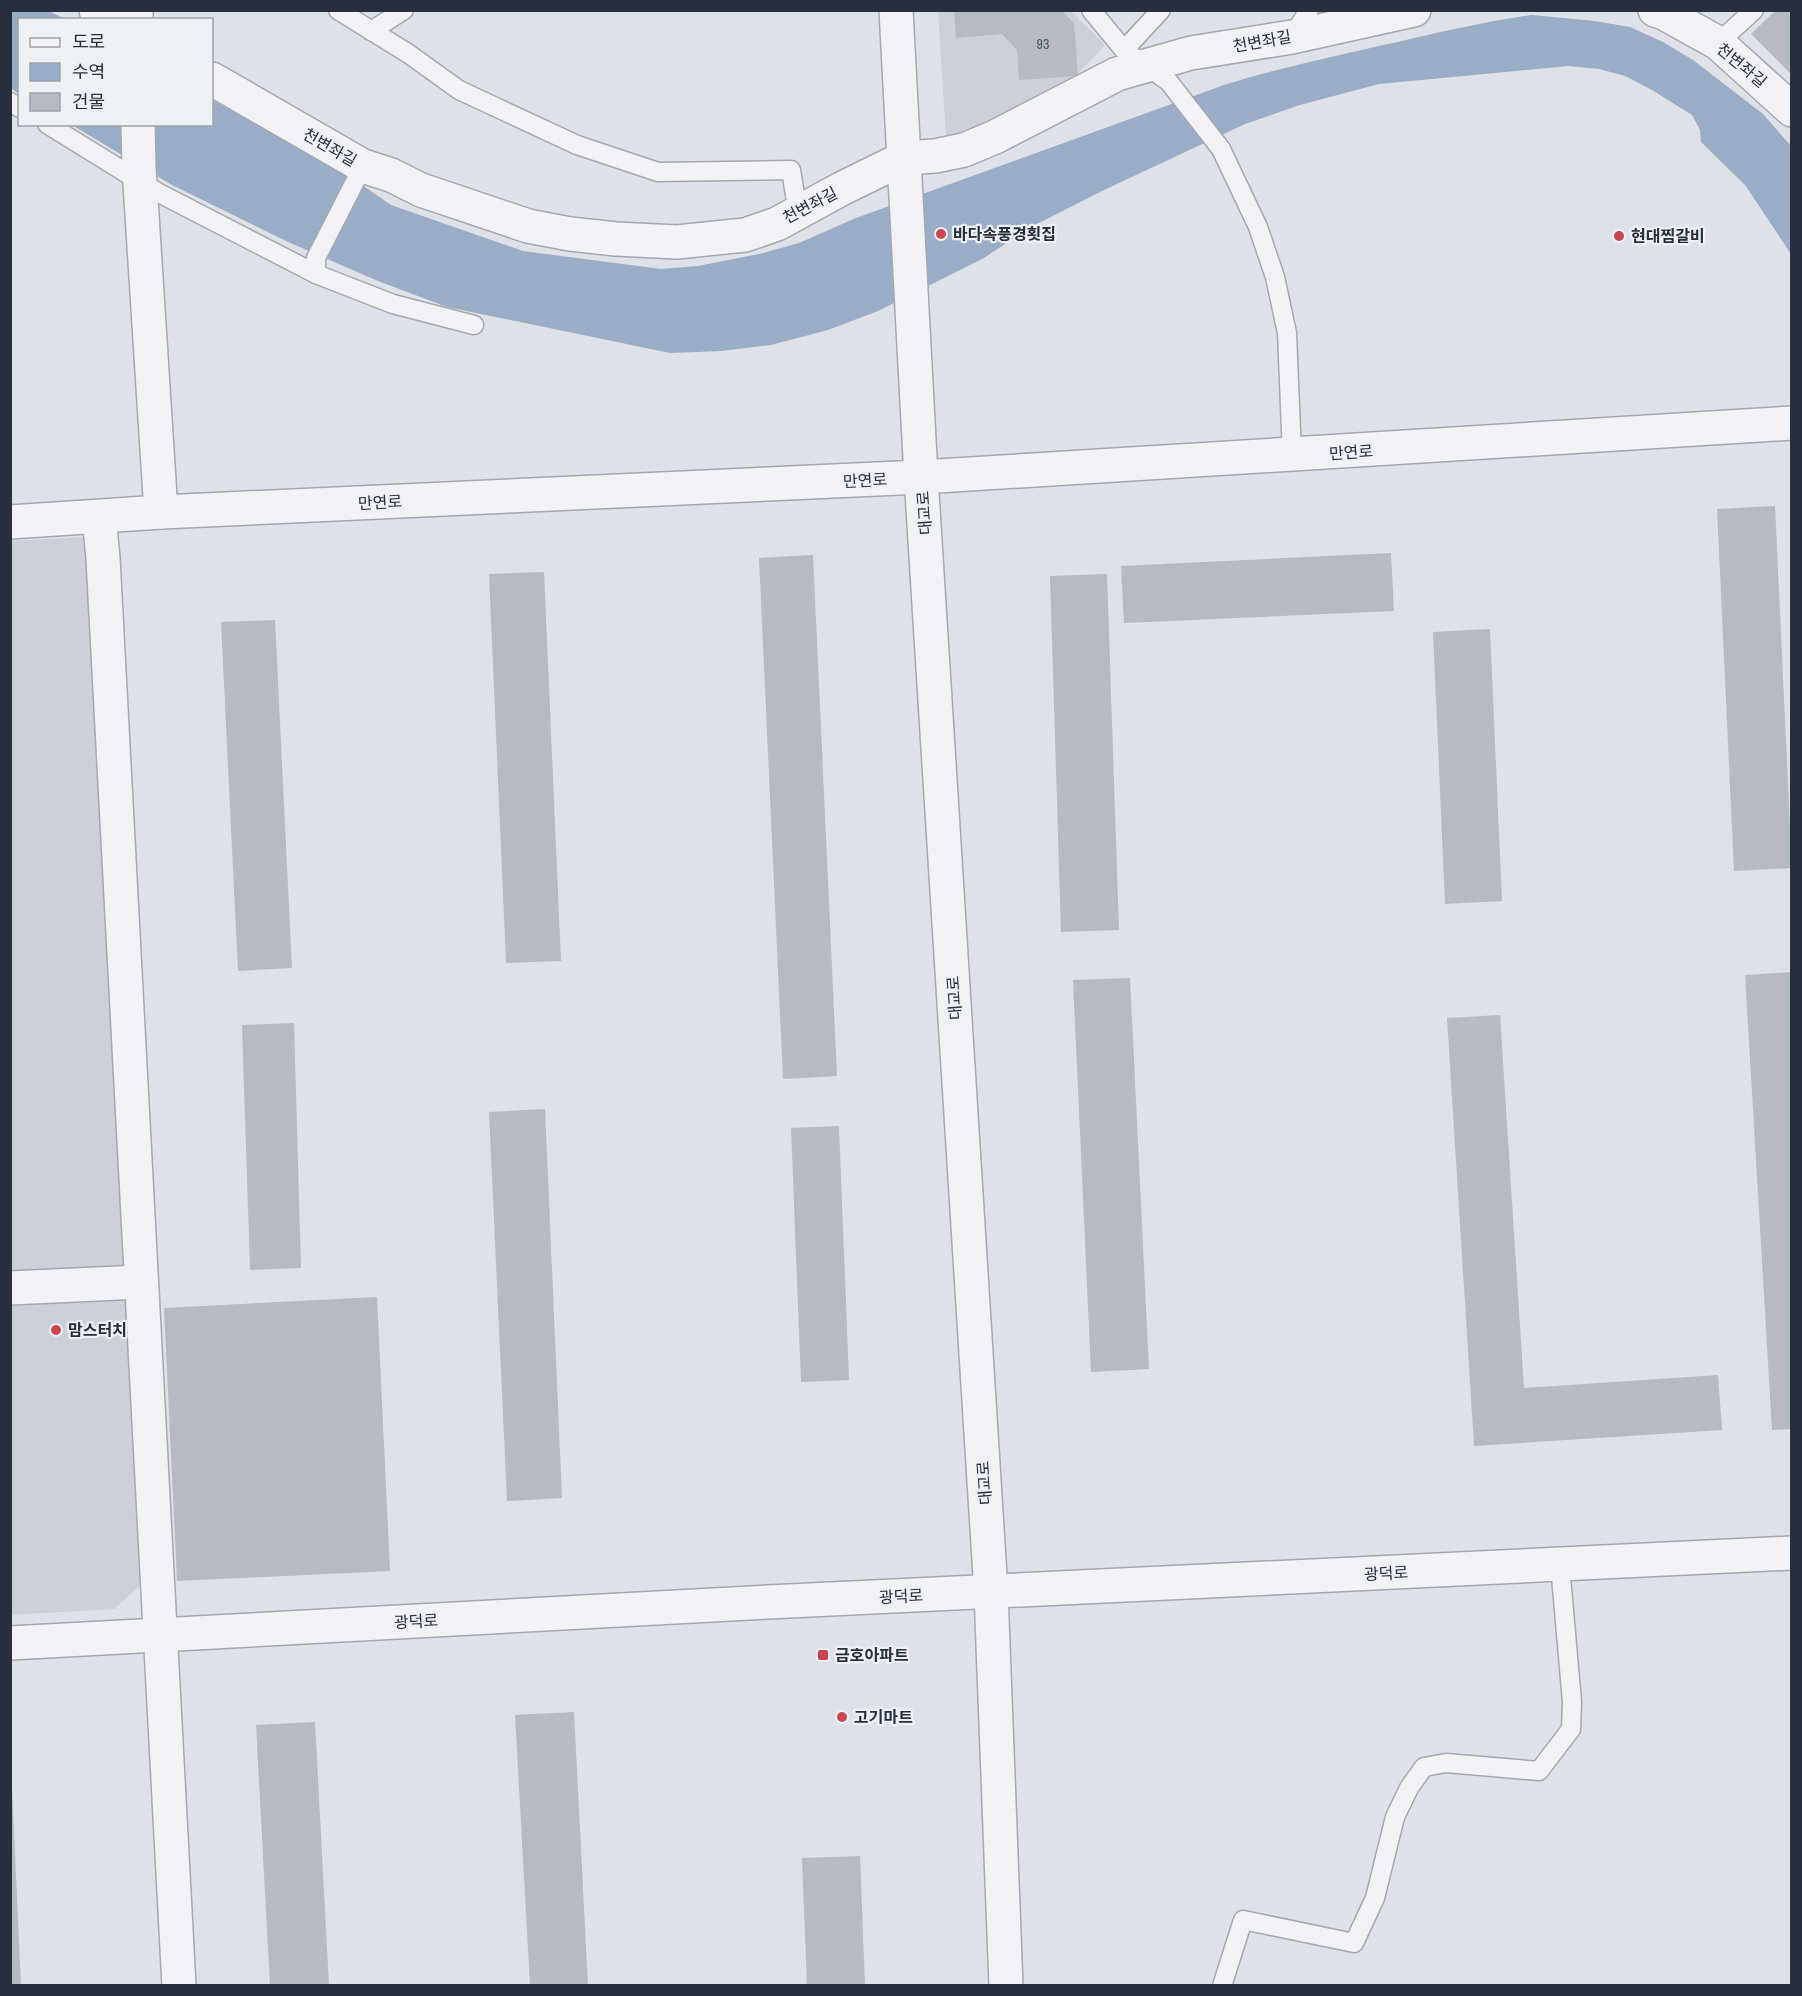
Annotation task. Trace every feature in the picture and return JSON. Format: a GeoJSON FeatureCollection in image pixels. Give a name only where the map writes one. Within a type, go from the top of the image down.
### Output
{"type":"FeatureCollection","features":[{"type":"Feature","properties":{"kind":"street"},"geometry":{"type":"LineString","coordinates":[[96,10],[109,18]]}},
{"type":"Feature","properties":{"kind":"street","name":"대교로"},"geometry":{"type":"LineString","coordinates":[[896,10],[921,477],[991,1592],[1006,1986]]}},
{"type":"Feature","properties":{"kind":"street","name":"천변좌길"},"geometry":{"type":"LineString","coordinates":[[213,80],[360,173],[391,175],[421,190],[528,226],[593,237],[677,242],[745,235],[777,224],[841,189],[904,173],[935,156],[964,150],[995,137],[1117,74],[1191,54],[1297,19],[1414,10]]}},
{"type":"Feature","properties":{"kind":"street","name":"천변좌길"},"geometry":{"type":"LineString","coordinates":[[1655,10],[1718,43],[1791,110]]}},
{"type":"Feature","properties":{"kind":"street"},"geometry":{"type":"LineString","coordinates":[[138,126],[139,175],[161,512]]}},
{"type":"Feature","properties":{"kind":"street","name":"만연로"},"geometry":{"type":"LineString","coordinates":[[10,522],[161,512],[921,477],[1791,423]]}},
{"type":"Feature","properties":{"kind":"street"},"geometry":{"type":"LineString","coordinates":[[99,517],[179,1986]]}},
{"type":"Feature","properties":{"kind":"street"},"geometry":{"type":"LineString","coordinates":[[10,1288],[140,1282]]}},
{"type":"Feature","properties":{"kind":"street","name":"광덕로"},"geometry":{"type":"LineString","coordinates":[[10,1643],[1791,1553]]}},
{"type":"Feature","properties":{"kind":"lane"},"geometry":{"type":"LineString","coordinates":[[338,10],[409,54],[459,90],[578,146],[658,172],[791,170],[798,213]]}},
{"type":"Feature","properties":{"kind":"lane"},"geometry":{"type":"LineString","coordinates":[[371,31],[404,10]]}},
{"type":"Feature","properties":{"kind":"lane"},"geometry":{"type":"LineString","coordinates":[[1090,10],[1146,66],[1221,149],[1258,227],[1275,277],[1287,333],[1292,455]]}},
{"type":"Feature","properties":{"kind":"lane"},"geometry":{"type":"LineString","coordinates":[[1146,66],[1161,10]]}},
{"type":"Feature","properties":{"kind":"lane"},"geometry":{"type":"LineString","coordinates":[[1718,43],[1754,10]]}},
{"type":"Feature","properties":{"kind":"lane"},"geometry":{"type":"LineString","coordinates":[[51,126],[139,175],[157,192],[393,304],[474,325]]}},
{"type":"Feature","properties":{"kind":"lane"},"geometry":{"type":"LineString","coordinates":[[316,266],[360,173]]}},
{"type":"Feature","properties":{"kind":"lane"},"geometry":{"type":"LineString","coordinates":[[1222,1986],[1243,1920],[1354,1944],[1375,1898],[1395,1817],[1409,1788],[1424,1767],[1446,1763],[1539,1771],[1553,1755],[1571,1729],[1572,1702],[1560,1565]]}},
{"type":"Feature","properties":{"kind":"shaded area"},"geometry":{"type":"Polygon","coordinates":[[[938,11],[1071,11],[1105,45],[1073,79],[1052,97],[971,130],[946,136],[938,11]]]}},
{"type":"Feature","properties":{"kind":"shaded area"},"geometry":{"type":"Polygon","coordinates":[[[84,537],[103,558],[148,1578],[114,1609],[11,1615],[11,541],[84,537]]]}},
{"type":"Feature","properties":{"kind":"water"},"geometry":{"type":"Polygon","coordinates":[[[11,10],[49,11],[63,18],[18,18],[18,93],[11,88],[11,10]]]}},
{"type":"Feature","properties":{"kind":"water"},"geometry":{"type":"Polygon","coordinates":[[[1532,15],[1630,27],[1663,42],[1693,60],[1763,114],[1791,146],[1791,254],[1745,185],[1701,142],[1700,130],[1692,115],[1625,76],[1599,69],[1569,66],[1379,84],[1300,105],[1245,124],[1104,190],[1029,228],[984,258],[878,311],[828,330],[771,345],[722,351],[670,353],[447,307],[378,281],[286,241],[172,185],[74,126],[213,126],[213,101],[332,164],[391,205],[523,251],[661,269],[698,266],[759,254],[799,243],[856,218],[1243,79],[1493,21],[1532,15]]]}},
{"type":"Feature","properties":{"kind":"building"},"geometry":{"type":"Polygon","coordinates":[[[954,10],[1061,10],[1074,23],[1078,76],[1019,80],[1017,50],[1002,34],[956,38],[954,10]]]}},
{"type":"Feature","properties":{"kind":"building"},"geometry":{"type":"Polygon","coordinates":[[[1776,10],[1792,10],[1792,75],[1751,34],[1776,10]]]}},
{"type":"Feature","properties":{"kind":"building"},"geometry":{"type":"Polygon","coordinates":[[[1775,506],[1792,868],[1734,871],[1717,509],[1775,506]]]}},
{"type":"Feature","properties":{"kind":"building"},"geometry":{"type":"Polygon","coordinates":[[[1391,553],[1394,611],[1124,623],[1121,566],[1391,553]]]}},
{"type":"Feature","properties":{"kind":"building"},"geometry":{"type":"Polygon","coordinates":[[[813,555],[837,1076],[783,1079],[759,558],[813,555]]]}},
{"type":"Feature","properties":{"kind":"building"},"geometry":{"type":"Polygon","coordinates":[[[544,572],[561,961],[506,963],[489,574],[544,572]]]}},
{"type":"Feature","properties":{"kind":"building"},"geometry":{"type":"Polygon","coordinates":[[[1107,574],[1119,930],[1061,932],[1050,576],[1107,574]]]}},
{"type":"Feature","properties":{"kind":"building"},"geometry":{"type":"Polygon","coordinates":[[[275,620],[292,968],[238,971],[221,622],[275,620]]]}},
{"type":"Feature","properties":{"kind":"building"},"geometry":{"type":"Polygon","coordinates":[[[1490,629],[1502,901],[1445,904],[1433,632],[1490,629]]]}},
{"type":"Feature","properties":{"kind":"building"},"geometry":{"type":"Polygon","coordinates":[[[1792,972],[1792,1429],[1772,1430],[1745,975],[1792,972]]]}},
{"type":"Feature","properties":{"kind":"building"},"geometry":{"type":"Polygon","coordinates":[[[1130,978],[1149,1369],[1091,1372],[1073,980],[1130,978]]]}},
{"type":"Feature","properties":{"kind":"building"},"geometry":{"type":"Polygon","coordinates":[[[1500,1015],[1524,1388],[1718,1375],[1722,1430],[1474,1446],[1447,1018],[1500,1015]]]}},
{"type":"Feature","properties":{"kind":"building"},"geometry":{"type":"Polygon","coordinates":[[[294,1023],[301,1268],[250,1270],[242,1025],[294,1023]]]}},
{"type":"Feature","properties":{"kind":"building"},"geometry":{"type":"Polygon","coordinates":[[[545,1109],[562,1498],[507,1501],[489,1112],[545,1109]]]}},
{"type":"Feature","properties":{"kind":"building"},"geometry":{"type":"Polygon","coordinates":[[[839,1126],[849,1380],[801,1382],[791,1128],[839,1126]]]}},
{"type":"Feature","properties":{"kind":"building"},"geometry":{"type":"Polygon","coordinates":[[[377,1297],[390,1571],[177,1581],[164,1308],[377,1297]]]}},
{"type":"Feature","properties":{"kind":"building"},"geometry":{"type":"Polygon","coordinates":[[[574,1712],[588,1986],[530,1986],[515,1715],[574,1712]]]}},
{"type":"Feature","properties":{"kind":"building"},"geometry":{"type":"Polygon","coordinates":[[[315,1722],[329,1986],[270,1986],[256,1725],[315,1722]]]}},
{"type":"Feature","properties":{"kind":"building"},"geometry":{"type":"Polygon","coordinates":[[[10,1787],[12,1787],[21,1986],[10,1986],[10,1787]]]}},
{"type":"Feature","properties":{"kind":"building"},"geometry":{"type":"Polygon","coordinates":[[[860,1856],[865,1986],[807,1986],[802,1858],[860,1856]]]}},
{"type":"Feature","properties":{"kind":"place","name":"바다속풍경횟집"},"geometry":{"type":"Point","coordinates":[941,234]}},
{"type":"Feature","properties":{"kind":"place","name":"현대찜갈비"},"geometry":{"type":"Point","coordinates":[1619,236]}},
{"type":"Feature","properties":{"kind":"place","name":"맘스터치"},"geometry":{"type":"Point","coordinates":[56,1330]}},
{"type":"Feature","properties":{"kind":"place","name":"금호아파트"},"geometry":{"type":"Point","coordinates":[823,1655]}},
{"type":"Feature","properties":{"kind":"place","name":"고기마트"},"geometry":{"type":"Point","coordinates":[842,1717]}}]}
